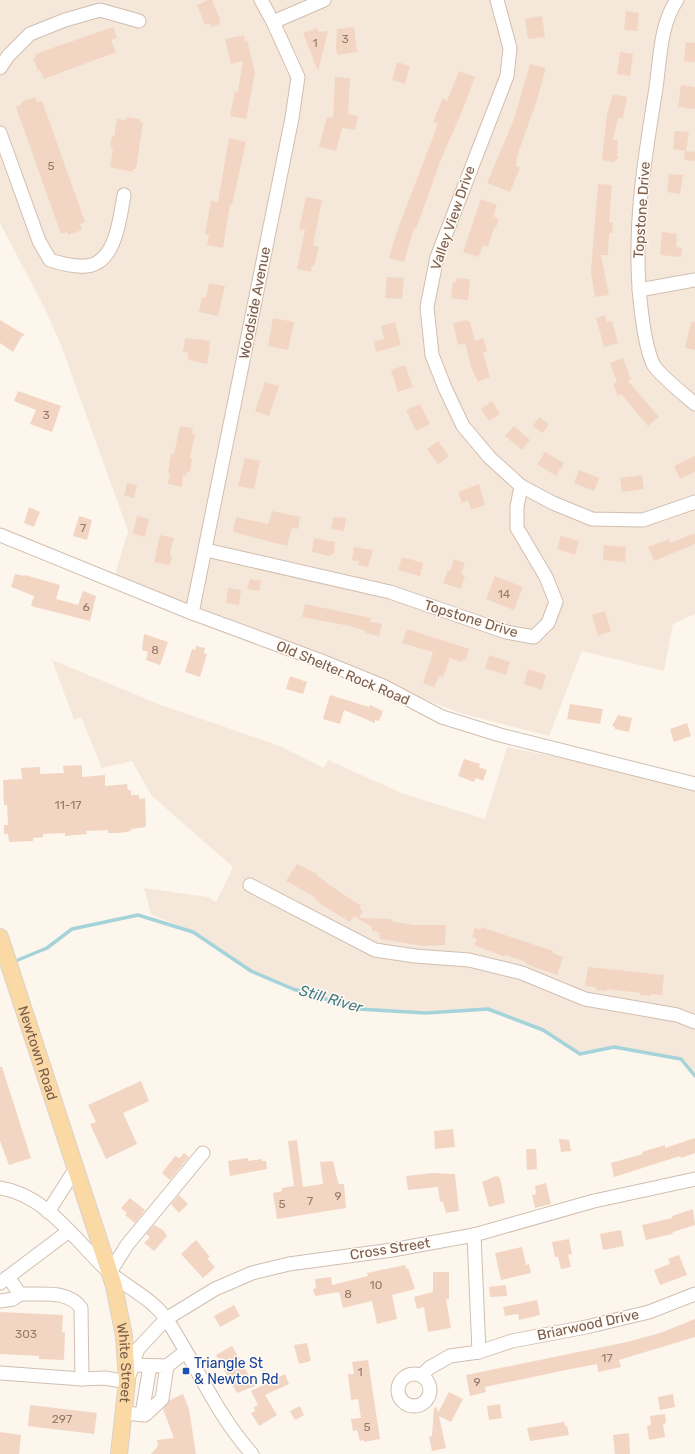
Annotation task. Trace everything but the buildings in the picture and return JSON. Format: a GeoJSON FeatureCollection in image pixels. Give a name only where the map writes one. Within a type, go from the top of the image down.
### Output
{"type":"FeatureCollection","features":[{"type":"Feature","properties":{"kind":"main road","name":"Newtown Road"},"geometry":{"type":"LineString","coordinates":[[0,937],[110,1272]]}},
{"type":"Feature","properties":{"kind":"main road","name":"White Street"},"geometry":{"type":"LineString","coordinates":[[110,1272],[124,1336],[127,1382],[119,1454]]}},
{"type":"Feature","properties":{"kind":"street","name":"Woodside Avenue"},"geometry":{"type":"LineString","coordinates":[[192,613],[291,125],[298,77],[273,22],[261,0]]}},
{"type":"Feature","properties":{"kind":"street"},"geometry":{"type":"LineString","coordinates":[[273,22],[324,0]]}},
{"type":"Feature","properties":{"kind":"street","name":"Valley View Drive"},"geometry":{"type":"LineString","coordinates":[[497,0],[510,48],[506,76],[437,257],[427,307],[432,355],[462,426],[490,458],[521,486]]}},
{"type":"Feature","properties":{"kind":"street","name":"Topstone Drive"},"geometry":{"type":"LineString","coordinates":[[677,0],[670,10],[664,36],[645,158],[637,235],[639,290],[643,327],[654,365],[695,404]]}},
{"type":"Feature","properties":{"kind":"street"},"geometry":{"type":"LineString","coordinates":[[0,68],[8,56],[30,34],[65,20],[100,10],[140,21]]}},
{"type":"Feature","properties":{"kind":"street"},"geometry":{"type":"LineString","coordinates":[[0,133],[39,241],[50,260],[70,266],[87,266],[96,263],[111,248],[118,230],[124,195]]}},
{"type":"Feature","properties":{"kind":"street"},"geometry":{"type":"LineString","coordinates":[[639,290],[695,280]]}},
{"type":"Feature","properties":{"kind":"street"},"geometry":{"type":"LineString","coordinates":[[521,486],[553,503],[592,519],[643,520],[695,502]]}},
{"type":"Feature","properties":{"kind":"street","name":"Topstone Drive"},"geometry":{"type":"LineString","coordinates":[[206,550],[390,592],[506,632],[534,637],[548,623],[556,602],[546,577],[517,528],[516,507],[521,486]]}},
{"type":"Feature","properties":{"kind":"street","name":"Old Shelter Rock Road"},"geometry":{"type":"LineString","coordinates":[[0,535],[192,613],[383,686],[442,717],[500,735],[695,784]]}},
{"type":"Feature","properties":{"kind":"street"},"geometry":{"type":"LineString","coordinates":[[250,885],[375,950],[415,956],[468,960],[522,973],[584,999],[677,1015],[695,1022]]}},
{"type":"Feature","properties":{"kind":"street"},"geometry":{"type":"LineString","coordinates":[[110,1272],[127,1245],[203,1153]]}},
{"type":"Feature","properties":{"kind":"street"},"geometry":{"type":"LineString","coordinates":[[48,1212],[76,1168]]}},
{"type":"Feature","properties":{"kind":"street","name":"Cross Street"},"geometry":{"type":"LineString","coordinates":[[127,1382],[138,1349],[166,1319],[215,1289],[252,1273],[289,1264],[392,1250],[474,1235],[594,1201],[695,1178]]}},
{"type":"Feature","properties":{"kind":"street"},"geometry":{"type":"LineString","coordinates":[[1,1186],[33,1200],[48,1212],[110,1272],[143,1295],[166,1319],[216,1405],[240,1441],[252,1454]]}},
{"type":"Feature","properties":{"kind":"street"},"geometry":{"type":"LineString","coordinates":[[20,1294],[4,1280],[69,1232]]}},
{"type":"Feature","properties":{"kind":"street"},"geometry":{"type":"LineString","coordinates":[[474,1235],[479,1352]]}},
{"type":"Feature","properties":{"kind":"street"},"geometry":{"type":"LineString","coordinates":[[0,1301],[13,1299],[20,1294],[64,1295],[76,1300],[81,1308],[82,1379]]}},
{"type":"Feature","properties":{"kind":"street","name":"Briarwood Drive"},"geometry":{"type":"LineString","coordinates":[[422,1375],[429,1368],[450,1356],[479,1352],[512,1341],[586,1327],[649,1312],[695,1294]]}},
{"type":"Feature","properties":{"kind":"street"},"geometry":{"type":"LineString","coordinates":[[133,1365],[167,1366],[185,1352]]}},
{"type":"Feature","properties":{"kind":"street"},"geometry":{"type":"LineString","coordinates":[[142,1414],[150,1366]]}},
{"type":"Feature","properties":{"kind":"street"},"geometry":{"type":"LineString","coordinates":[[124,1413],[145,1415],[162,1399],[167,1366]]}},
{"type":"Feature","properties":{"kind":"street"},"geometry":{"type":"LineString","coordinates":[[0,1373],[82,1379],[105,1378],[127,1382]]}},
{"type":"Feature","properties":{"kind":"shaded area"},"geometry":{"type":"Polygon","coordinates":[[[0,0],[695,0],[695,614],[673,624],[664,671],[582,651],[549,736],[460,713],[199,610],[115,575],[128,531],[61,345],[45,309],[0,223],[0,0]]]}},
{"type":"Feature","properties":{"kind":"shaded area"},"geometry":{"type":"Polygon","coordinates":[[[52,660],[161,705],[277,745],[324,768],[328,760],[404,794],[485,819],[507,747],[615,769],[695,788],[695,1076],[681,1059],[614,1047],[580,1054],[543,1030],[488,1009],[426,1013],[358,1009],[293,989],[251,971],[193,932],[151,914],[144,888],[208,897],[216,902],[233,867],[152,796],[132,761],[102,768],[81,717],[74,720],[52,660]]]}},
{"type":"Feature","properties":{"kind":"waterway","name":"Still River"},"geometry":{"type":"LineString","coordinates":[[13,962],[47,948],[72,929],[138,915],[193,932],[251,971],[293,989],[358,1009],[426,1013],[488,1009],[543,1030],[580,1054],[614,1047],[681,1059],[695,1076]]}},
{"type":"Feature","properties":{"kind":"place","name":"Triangle St & Newton Rd"},"geometry":{"type":"Point","coordinates":[186,1371]}}]}
